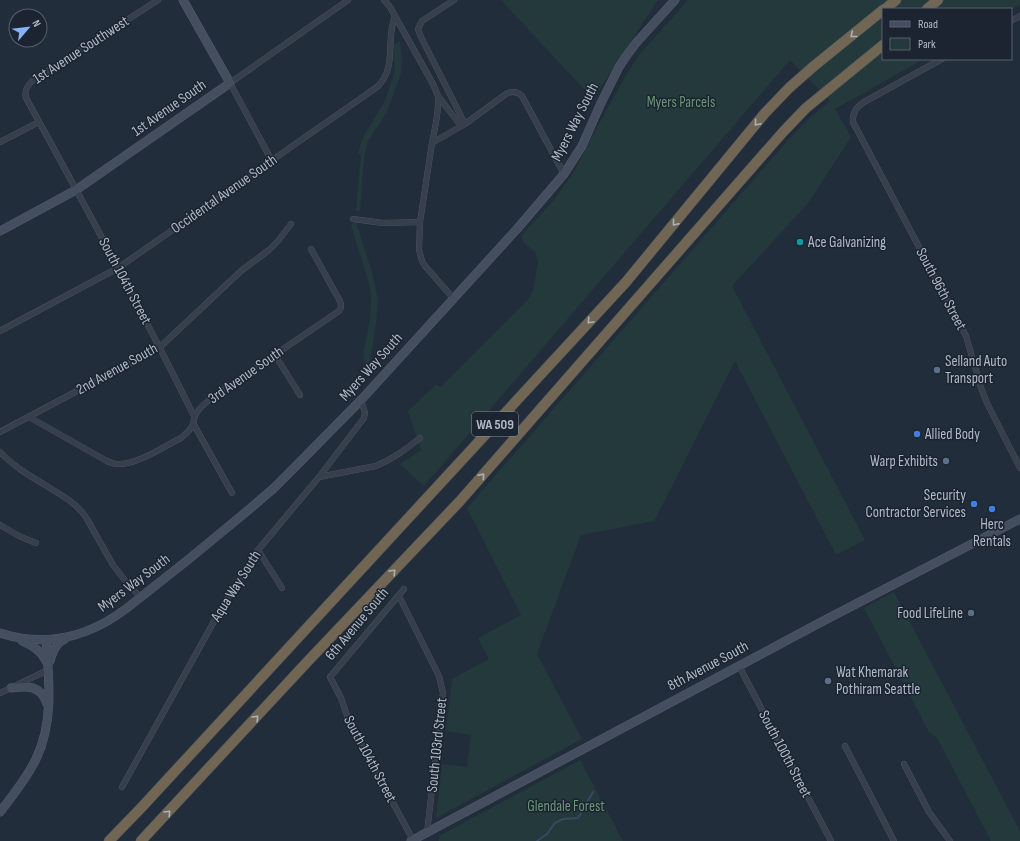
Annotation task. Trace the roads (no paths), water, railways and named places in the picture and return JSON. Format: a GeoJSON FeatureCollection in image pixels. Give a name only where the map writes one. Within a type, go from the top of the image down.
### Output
{"type":"FeatureCollection","features":[{"type":"Feature","properties":{"kind":"highway","name":"WA 509"},"geometry":{"type":"LineString","coordinates":[[886,8],[896,0]]}},
{"type":"Feature","properties":{"kind":"highway"},"geometry":{"type":"LineString","coordinates":[[928,8],[938,0]]}},
{"type":"Feature","properties":{"kind":"highway","name":"WA 509"},"geometry":{"type":"LineString","coordinates":[[108,841],[147,802],[626,282],[765,114],[789,88],[882,12]]}},
{"type":"Feature","properties":{"kind":"highway","name":"WA 509"},"geometry":{"type":"LineString","coordinates":[[141,841],[309,660],[460,501],[783,132],[806,108],[882,46]]}},
{"type":"Feature","properties":{"kind":"street","name":"1st Avenue Southwest"},"geometry":{"type":"LineString","coordinates":[[26,89],[28,84],[32,81],[158,0]]}},
{"type":"Feature","properties":{"kind":"street"},"geometry":{"type":"LineString","coordinates":[[183,0],[272,161]]}},
{"type":"Feature","properties":{"kind":"street","name":"1st Avenue South"},"geometry":{"type":"LineString","coordinates":[[0,231],[76,190],[348,0]]}},
{"type":"Feature","properties":{"kind":"street"},"geometry":{"type":"LineString","coordinates":[[384,0],[390,7],[433,84],[438,96],[439,108],[432,142],[420,222],[419,250],[422,261],[453,298]]}},
{"type":"Feature","properties":{"kind":"street"},"geometry":{"type":"LineString","coordinates":[[454,0],[422,21],[418,29],[463,125]]}},
{"type":"Feature","properties":{"kind":"street","name":"Myers Way South"},"geometry":{"type":"LineString","coordinates":[[0,634],[17,638],[46,640],[75,635],[91,630],[109,620],[140,598],[274,488],[361,400],[517,229],[564,174],[582,146],[619,67],[636,43],[675,0]]}},
{"type":"Feature","properties":{"kind":"street","name":"Occidental Avenue South"},"geometry":{"type":"LineString","coordinates":[[0,331],[118,268],[377,87],[386,75],[389,66],[392,22],[395,16]]}},
{"type":"Feature","properties":{"kind":"street","name":"South 96th Street"},"geometry":{"type":"LineString","coordinates":[[940,60],[864,102],[856,108],[853,114],[853,122],[966,336],[981,388],[987,403],[1020,468]]}},
{"type":"Feature","properties":{"kind":"street","name":"South 104th Street"},"geometry":{"type":"LineString","coordinates":[[26,89],[26,98],[160,347],[194,416]]}},
{"type":"Feature","properties":{"kind":"street"},"geometry":{"type":"LineString","coordinates":[[432,142],[463,125],[506,94],[516,92],[522,96],[564,174]]}},
{"type":"Feature","properties":{"kind":"street"},"geometry":{"type":"LineString","coordinates":[[438,96],[463,125]]}},
{"type":"Feature","properties":{"kind":"street"},"geometry":{"type":"LineString","coordinates":[[0,142],[39,122]]}},
{"type":"Feature","properties":{"kind":"street"},"geometry":{"type":"LineString","coordinates":[[353,219],[383,223],[420,222]]}},
{"type":"Feature","properties":{"kind":"street","name":"2nd Avenue South"},"geometry":{"type":"LineString","coordinates":[[0,432],[160,347],[241,271],[278,241],[292,224]]}},
{"type":"Feature","properties":{"kind":"street","name":"3rd Avenue South"},"geometry":{"type":"LineString","coordinates":[[193,423],[194,416],[200,407],[208,400],[339,311],[341,306],[340,302],[311,249]]}},
{"type":"Feature","properties":{"kind":"street"},"geometry":{"type":"LineString","coordinates":[[275,355],[300,394]]}},
{"type":"Feature","properties":{"kind":"street","name":"Aqua Way South"},"geometry":{"type":"LineString","coordinates":[[122,787],[222,607],[258,550],[319,477],[364,418],[365,413],[361,400]]}},
{"type":"Feature","properties":{"kind":"street"},"geometry":{"type":"LineString","coordinates":[[29,417],[105,460],[117,464],[139,460],[181,438],[187,434],[193,423]]}},
{"type":"Feature","properties":{"kind":"street"},"geometry":{"type":"LineString","coordinates":[[193,423],[232,493]]}},
{"type":"Feature","properties":{"kind":"street"},"geometry":{"type":"LineString","coordinates":[[319,477],[376,466],[397,455],[420,438]]}},
{"type":"Feature","properties":{"kind":"street"},"geometry":{"type":"LineString","coordinates":[[0,452],[6,459],[22,471],[77,506],[87,519],[113,565],[140,598]]}},
{"type":"Feature","properties":{"kind":"street","name":"8th Avenue South"},"geometry":{"type":"LineString","coordinates":[[412,841],[825,620],[1020,519]]}},
{"type":"Feature","properties":{"kind":"street"},"geometry":{"type":"LineString","coordinates":[[0,525],[21,537],[36,543]]}},
{"type":"Feature","properties":{"kind":"street"},"geometry":{"type":"LineString","coordinates":[[258,550],[282,588]]}},
{"type":"Feature","properties":{"kind":"street","name":"6th Avenue South"},"geometry":{"type":"LineString","coordinates":[[330,677],[404,589]]}},
{"type":"Feature","properties":{"kind":"street","name":"South 103rd Street"},"geometry":{"type":"LineString","coordinates":[[399,596],[439,676],[443,693],[426,833]]}},
{"type":"Feature","properties":{"kind":"street"},"geometry":{"type":"LineString","coordinates":[[0,693],[48,668],[53,650],[57,645],[63,639],[75,635]]}},
{"type":"Feature","properties":{"kind":"street"},"geometry":{"type":"LineString","coordinates":[[17,638],[39,650],[45,658],[48,668]]}},
{"type":"Feature","properties":{"kind":"street"},"geometry":{"type":"LineString","coordinates":[[0,812],[29,772],[36,758],[44,735],[49,709],[46,640]]}},
{"type":"Feature","properties":{"kind":"street","name":"South 100th Street"},"geometry":{"type":"LineString","coordinates":[[739,666],[831,841]]}},
{"type":"Feature","properties":{"kind":"street","name":"South 104th Street"},"geometry":{"type":"LineString","coordinates":[[330,677],[341,698],[349,721],[412,841]]}},
{"type":"Feature","properties":{"kind":"street"},"geometry":{"type":"LineString","coordinates":[[11,688],[35,688],[45,697],[49,709]]}},
{"type":"Feature","properties":{"kind":"street"},"geometry":{"type":"LineString","coordinates":[[845,746],[894,841]]}},
{"type":"Feature","properties":{"kind":"street"},"geometry":{"type":"LineString","coordinates":[[904,764],[929,812],[950,841]]}},
{"type":"Feature","properties":{"kind":"waterway"},"geometry":{"type":"LineString","coordinates":[[537,841],[547,834],[555,823],[563,819],[578,818],[593,792]]}},
{"type":"Feature","properties":{"kind":"place","name":"Ace Galvanizing"},"geometry":{"type":"Point","coordinates":[800,242]}},
{"type":"Feature","properties":{"kind":"place","name":"Selland Auto Transport"},"geometry":{"type":"Point","coordinates":[937,370]}},
{"type":"Feature","properties":{"kind":"place","name":"Allied Body"},"geometry":{"type":"Point","coordinates":[917,434]}},
{"type":"Feature","properties":{"kind":"place","name":"Warp Exhibits"},"geometry":{"type":"Point","coordinates":[946,461]}},
{"type":"Feature","properties":{"kind":"place","name":"Security Contractor Services"},"geometry":{"type":"Point","coordinates":[974,504]}},
{"type":"Feature","properties":{"kind":"place","name":"Herc Rentals"},"geometry":{"type":"Point","coordinates":[992,509]}},
{"type":"Feature","properties":{"kind":"place","name":"Food LifeLine"},"geometry":{"type":"Point","coordinates":[971,613]}},
{"type":"Feature","properties":{"kind":"place","name":"Wat Khemarak Pothiram Seattle"},"geometry":{"type":"Point","coordinates":[828,681]}},
{"type":"Feature","properties":{"kind":"park label","name":"Myers Parcels"},"geometry":{"type":"Point","coordinates":[681,102]}},
{"type":"Feature","properties":{"kind":"park label","name":"Glendale Forest"},"geometry":{"type":"Point","coordinates":[566,806]}}]}
